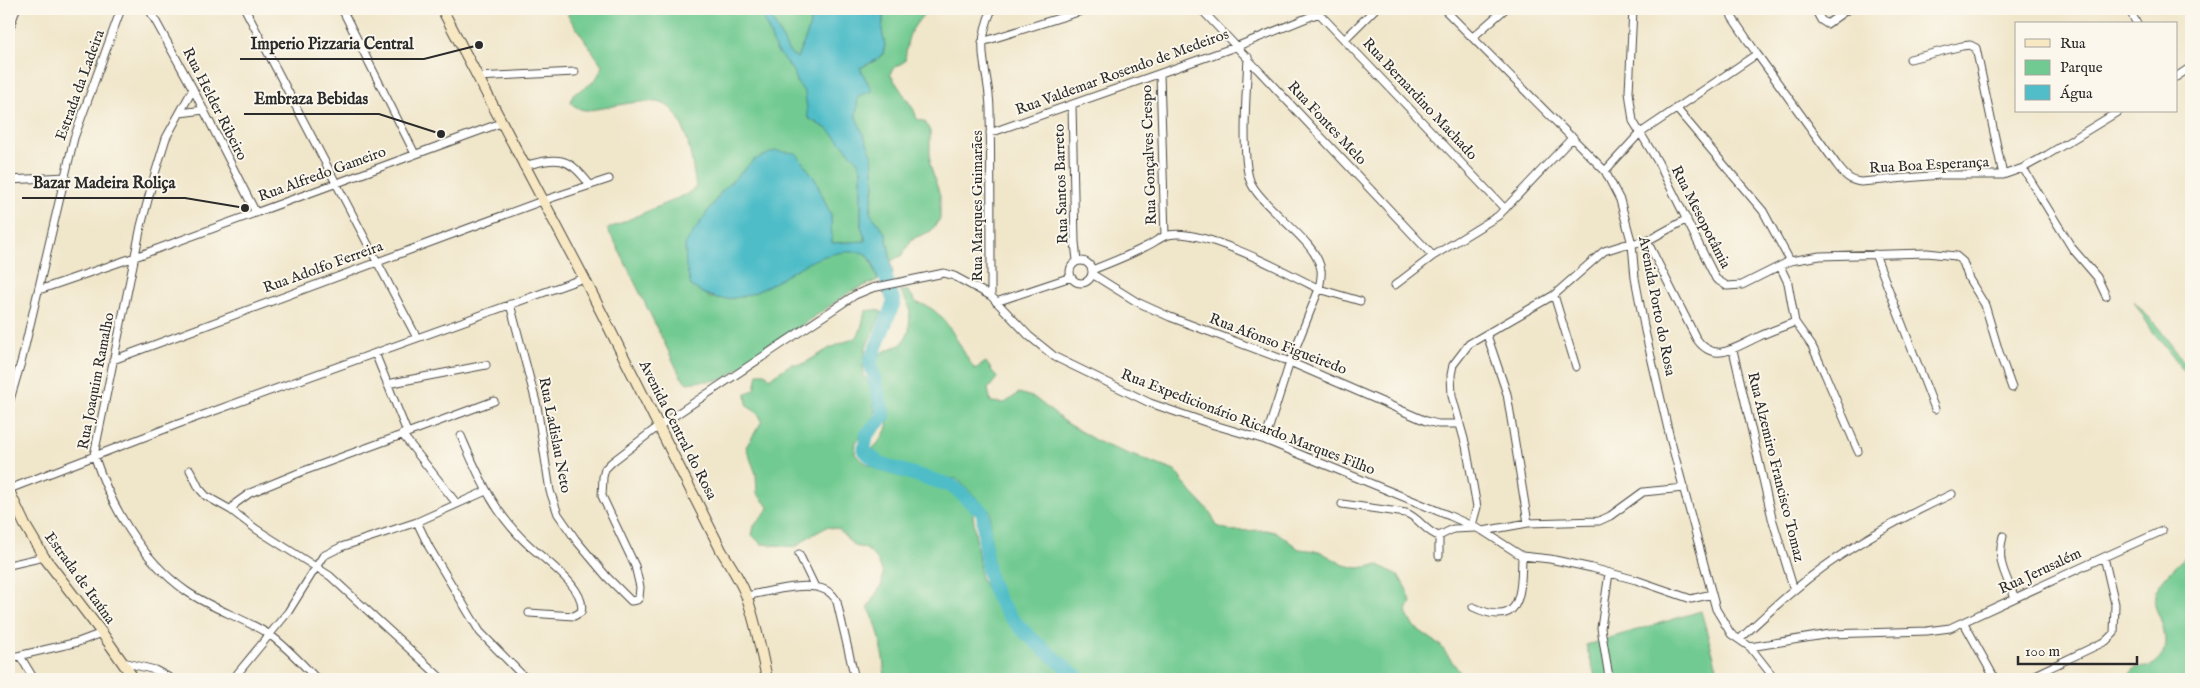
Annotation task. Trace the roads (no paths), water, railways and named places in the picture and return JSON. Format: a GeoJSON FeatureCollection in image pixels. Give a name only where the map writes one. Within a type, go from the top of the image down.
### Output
{"type":"FeatureCollection","features":[{"type":"Feature","properties":{"kind":"street"},"geometry":{"type":"LineString","coordinates":[[9,30],[16,9]]}},
{"type":"Feature","properties":{"kind":"street","name":"Estrada da Ladeira"},"geometry":{"type":"LineString","coordinates":[[9,403],[39,290],[74,138],[83,108],[121,9]]}},
{"type":"Feature","properties":{"kind":"street","name":"Rua Helder Ribeiro"},"geometry":{"type":"LineString","coordinates":[[149,9],[193,89],[256,213]]}},
{"type":"Feature","properties":{"kind":"street"},"geometry":{"type":"LineString","coordinates":[[245,9],[417,338]]}},
{"type":"Feature","properties":{"kind":"street"},"geometry":{"type":"LineString","coordinates":[[342,9],[415,154]]}},
{"type":"Feature","properties":{"kind":"street","name":"Avenida Central do Rosa"},"geometry":{"type":"LineString","coordinates":[[442,9],[584,278],[746,596],[767,679]]}},
{"type":"Feature","properties":{"kind":"street","name":"Rua Marques Guimarães"},"geometry":{"type":"LineString","coordinates":[[992,9],[982,42],[983,64],[989,97],[993,299]]}},
{"type":"Feature","properties":{"kind":"street"},"geometry":{"type":"LineString","coordinates":[[982,42],[1084,9]]}},
{"type":"Feature","properties":{"kind":"street","name":"Rua Fontes Melo"},"geometry":{"type":"LineString","coordinates":[[1201,9],[1248,56],[1433,256]]}},
{"type":"Feature","properties":{"kind":"street"},"geometry":{"type":"LineString","coordinates":[[1345,39],[1375,9]]}},
{"type":"Feature","properties":{"kind":"street","name":"Avenida Porto do Rosa"},"geometry":{"type":"LineString","coordinates":[[1444,9],[1573,137],[1605,172],[1620,200],[1632,244],[1635,278],[1645,331],[1712,594],[1721,620],[1730,634],[1750,647],[1775,679]]}},
{"type":"Feature","properties":{"kind":"street"},"geometry":{"type":"LineString","coordinates":[[1473,37],[1505,9]]}},
{"type":"Feature","properties":{"kind":"street","name":"Rua Mesopotâmia"},"geometry":{"type":"LineString","coordinates":[[1633,9],[1629,92],[1630,110],[1639,134],[1658,162],[1716,279],[1723,284],[1733,287],[1742,285],[1790,261],[1820,256],[1927,253],[1956,256],[1963,262],[1969,279],[1985,305],[1998,352],[2012,388]]}},
{"type":"Feature","properties":{"kind":"street","name":"Rua Boa Esperança"},"geometry":{"type":"LineString","coordinates":[[1730,9],[1732,18],[1757,54],[1845,176],[1852,181],[1861,182],[1940,175],[2003,174],[2022,168],[2117,112]]}},
{"type":"Feature","properties":{"kind":"street"},"geometry":{"type":"LineString","coordinates":[[1815,9],[1821,20],[1827,24],[1848,9]]}},
{"type":"Feature","properties":{"kind":"street"},"geometry":{"type":"LineString","coordinates":[[2129,9],[2136,22]]}},
{"type":"Feature","properties":{"kind":"street","name":"Rua Valdemar Rosendo de Medeiros"},"geometry":{"type":"LineString","coordinates":[[990,133],[1238,46],[1317,11]]}},
{"type":"Feature","properties":{"kind":"street","name":"Rua Bernardino Machado"},"geometry":{"type":"LineString","coordinates":[[1317,11],[1505,208]]}},
{"type":"Feature","properties":{"kind":"street"},"geometry":{"type":"LineString","coordinates":[[1910,59],[1962,46],[1970,45],[1976,48],[2003,174]]}},
{"type":"Feature","properties":{"kind":"street"},"geometry":{"type":"LineString","coordinates":[[1605,172],[1639,134],[1757,54]]}},
{"type":"Feature","properties":{"kind":"street"},"geometry":{"type":"LineString","coordinates":[[1248,56],[1246,166],[1249,179],[1264,202],[1299,235],[1317,257],[1321,270],[1319,288],[1290,362],[1265,440]]}},
{"type":"Feature","properties":{"kind":"street"},"geometry":{"type":"LineString","coordinates":[[2178,76],[2191,68]]}},
{"type":"Feature","properties":{"kind":"street"},"geometry":{"type":"LineString","coordinates":[[477,77],[575,72]]}},
{"type":"Feature","properties":{"kind":"street","name":"Rua Gonçalves Crespo"},"geometry":{"type":"LineString","coordinates":[[1160,74],[1165,236]]}},
{"type":"Feature","properties":{"kind":"street","name":"Rua Joaquim Ramalho"},"geometry":{"type":"LineString","coordinates":[[193,89],[166,138],[152,186],[135,257],[94,454],[102,480],[116,510],[161,570],[187,591],[268,634],[284,646],[317,679]]}},
{"type":"Feature","properties":{"kind":"street","name":"Rua Santos Barreto"},"geometry":{"type":"LineString","coordinates":[[1072,105],[1075,242],[1078,261]]}},
{"type":"Feature","properties":{"kind":"street"},"geometry":{"type":"LineString","coordinates":[[1676,108],[1763,211],[1790,261]]}},
{"type":"Feature","properties":{"kind":"street"},"geometry":{"type":"LineString","coordinates":[[180,113],[204,110]]}},
{"type":"Feature","properties":{"kind":"street","name":"Rua Alfredo Gameiro"},"geometry":{"type":"LineString","coordinates":[[39,290],[135,257],[501,123]]}},
{"type":"Feature","properties":{"kind":"street"},"geometry":{"type":"LineString","coordinates":[[1395,285],[1433,256],[1498,216],[1573,137]]}},
{"type":"Feature","properties":{"kind":"street"},"geometry":{"type":"LineString","coordinates":[[524,166],[546,160],[563,160],[576,167],[590,185]]}},
{"type":"Feature","properties":{"kind":"street"},"geometry":{"type":"LineString","coordinates":[[2022,168],[2072,248],[2097,277],[2106,296]]}},
{"type":"Feature","properties":{"kind":"street"},"geometry":{"type":"LineString","coordinates":[[9,180],[66,176]]}},
{"type":"Feature","properties":{"kind":"street","name":"Rua Adolfo Ferreira"},"geometry":{"type":"LineString","coordinates":[[113,360],[377,261],[542,201],[609,179]]}},
{"type":"Feature","properties":{"kind":"street"},"geometry":{"type":"LineString","coordinates":[[1478,528],[1477,506],[1460,424],[1452,396],[1451,375],[1453,365],[1469,344],[1554,295],[1604,251],[1612,247],[1647,241],[1687,219]]}},
{"type":"Feature","properties":{"kind":"street"},"geometry":{"type":"LineString","coordinates":[[993,299],[1071,277],[1080,283],[1086,282],[1092,272],[1165,236],[1185,236],[1222,244],[1319,288],[1360,301]]}},
{"type":"Feature","properties":{"kind":"street"},"geometry":{"type":"LineString","coordinates":[[1647,241],[1685,318],[1701,345],[1714,352],[1733,350],[1759,336],[1795,322]]}},
{"type":"Feature","properties":{"kind":"street"},"geometry":{"type":"LineString","coordinates":[[1875,254],[1935,409]]}},
{"type":"Feature","properties":{"kind":"street"},"geometry":{"type":"LineString","coordinates":[[1071,277],[1071,268],[1078,261],[1087,262],[1092,272]]}},
{"type":"Feature","properties":{"kind":"street"},"geometry":{"type":"LineString","coordinates":[[1780,266],[1788,283],[1795,322],[1819,360],[1858,451]]}},
{"type":"Feature","properties":{"kind":"street","name":"Rua Afonso Figueiredo"},"geometry":{"type":"LineString","coordinates":[[1092,272],[1137,302],[1170,317],[1290,362],[1426,421],[1438,424],[1460,424]]}},
{"type":"Feature","properties":{"kind":"street","name":"Rua Marques Guimarães"},"geometry":{"type":"LineString","coordinates":[[660,426],[855,295],[866,290],[944,273],[954,276],[993,299]]}},
{"type":"Feature","properties":{"kind":"street"},"geometry":{"type":"LineString","coordinates":[[9,490],[94,454],[584,278]]}},
{"type":"Feature","properties":{"kind":"street"},"geometry":{"type":"LineString","coordinates":[[1554,295],[1576,367]]}},
{"type":"Feature","properties":{"kind":"street","name":"Rua Expedicionário Ricardo Marques Filho"},"geometry":{"type":"LineString","coordinates":[[993,299],[1029,336],[1055,357],[1150,402],[1211,424],[1265,440],[1478,528],[1522,556],[1550,559],[1609,573],[1691,599],[1712,594]]}},
{"type":"Feature","properties":{"kind":"street","name":"Rua Ladislau Neto"},"geometry":{"type":"LineString","coordinates":[[510,304],[537,406],[550,491],[558,514],[601,570],[631,601],[639,598],[640,587],[634,566],[602,496],[603,477],[605,470],[612,462],[660,426]]}},
{"type":"Feature","properties":{"kind":"street"},"geometry":{"type":"LineString","coordinates":[[1487,335],[1506,394],[1528,523]]}},
{"type":"Feature","properties":{"kind":"street","name":"Rua Alzemiro Francisco Tomaz"},"geometry":{"type":"LineString","coordinates":[[1733,350],[1772,518],[1794,590]]}},
{"type":"Feature","properties":{"kind":"street"},"geometry":{"type":"LineString","coordinates":[[375,353],[404,433],[457,504]]}},
{"type":"Feature","properties":{"kind":"street"},"geometry":{"type":"LineString","coordinates":[[387,384],[486,365]]}},
{"type":"Feature","properties":{"kind":"street"},"geometry":{"type":"LineString","coordinates":[[232,510],[236,503],[250,493],[404,433],[494,401]]}},
{"type":"Feature","properties":{"kind":"street"},"geometry":{"type":"LineString","coordinates":[[461,436],[486,491],[500,515],[518,536],[554,567],[571,585],[582,602],[581,612],[574,616],[529,613]]}},
{"type":"Feature","properties":{"kind":"street"},"geometry":{"type":"LineString","coordinates":[[190,470],[199,488],[206,496],[232,510],[256,529],[330,576],[442,679]]}},
{"type":"Feature","properties":{"kind":"street"},"geometry":{"type":"LineString","coordinates":[[1342,504],[1413,515],[1431,534],[1439,536],[1453,529],[1528,523],[1599,521],[1610,516],[1643,492],[1684,488]]}},
{"type":"Feature","properties":{"kind":"street","name":"Estrada de Itaúna"},"geometry":{"type":"LineString","coordinates":[[9,490],[25,525],[44,557],[102,633],[134,679]]}},
{"type":"Feature","properties":{"kind":"street"},"geometry":{"type":"LineString","coordinates":[[234,679],[268,634],[288,612],[323,556],[341,546],[417,522],[486,491]]}},
{"type":"Feature","properties":{"kind":"street"},"geometry":{"type":"LineString","coordinates":[[1740,639],[1794,590],[1880,530],[1952,494]]}},
{"type":"Feature","properties":{"kind":"street"},"geometry":{"type":"LineString","coordinates":[[417,522],[429,547],[480,632],[526,679]]}},
{"type":"Feature","properties":{"kind":"street"},"geometry":{"type":"LineString","coordinates":[[2104,557],[2162,530]]}},
{"type":"Feature","properties":{"kind":"street"},"geometry":{"type":"LineString","coordinates":[[1439,536],[1439,556]]}},
{"type":"Feature","properties":{"kind":"street"},"geometry":{"type":"LineString","coordinates":[[2003,536],[1999,550],[2000,558],[2015,598]]}},
{"type":"Feature","properties":{"kind":"street"},"geometry":{"type":"LineString","coordinates":[[800,554],[814,585]]}},
{"type":"Feature","properties":{"kind":"street"},"geometry":{"type":"LineString","coordinates":[[1473,607],[1497,616],[1507,614],[1513,609],[1518,598],[1522,556]]}},
{"type":"Feature","properties":{"kind":"street"},"geometry":{"type":"LineString","coordinates":[[9,565],[44,557]]}},
{"type":"Feature","properties":{"kind":"street","name":"Rua Jerusalém"},"geometry":{"type":"LineString","coordinates":[[1750,647],[1830,634],[1927,631],[1950,628],[2104,557],[2115,604],[2114,633],[2106,641],[2026,679]]}},
{"type":"Feature","properties":{"kind":"street"},"geometry":{"type":"LineString","coordinates":[[1609,573],[1601,628],[1609,677]]}},
{"type":"Feature","properties":{"kind":"street"},"geometry":{"type":"LineString","coordinates":[[746,596],[814,585],[832,593],[835,597],[855,679]]}},
{"type":"Feature","properties":{"kind":"street"},"geometry":{"type":"LineString","coordinates":[[1964,623],[1995,679]]}},
{"type":"Feature","properties":{"kind":"street"},"geometry":{"type":"LineString","coordinates":[[9,658],[78,642],[102,633]]}},
{"type":"Feature","properties":{"kind":"street"},"geometry":{"type":"LineString","coordinates":[[20,656],[34,679]]}},
{"type":"Feature","properties":{"kind":"street"},"geometry":{"type":"LineString","coordinates":[[123,662],[155,670],[172,679]]}},
{"type":"Feature","properties":{"kind":"water"},"geometry":{"type":"Polygon","coordinates":[[[752,9],[767,9],[789,52],[797,58],[807,35],[814,9],[884,9],[882,31],[885,45],[883,53],[876,60],[860,68],[872,91],[858,96],[856,117],[872,154],[874,185],[870,213],[886,234],[893,274],[878,280],[873,263],[867,255],[854,252],[836,253],[805,264],[749,295],[722,299],[701,292],[691,286],[686,267],[685,244],[722,191],[754,160],[775,151],[796,153],[815,179],[831,216],[832,243],[866,241],[861,226],[861,168],[856,159],[829,130],[808,118],[805,93],[796,81],[793,71],[776,50],[763,17],[752,9]]]}},
{"type":"Feature","properties":{"kind":"waterway"},"geometry":{"type":"LineString","coordinates":[[880,260],[894,302],[870,362],[884,416],[867,434],[864,451],[880,464],[953,486],[983,513],[989,577],[998,599],[1006,611],[1028,635],[1077,677]]}},
{"type":"Feature","properties":{"kind":"place","name":"Imperio Pizzaria Central"},"geometry":{"type":"Point","coordinates":[479,45]}},
{"type":"Feature","properties":{"kind":"place","name":"Embraza Bebidas"},"geometry":{"type":"Point","coordinates":[441,134]}},
{"type":"Feature","properties":{"kind":"place","name":"Bazar Madeira Roliça"},"geometry":{"type":"Point","coordinates":[245,208]}}]}
